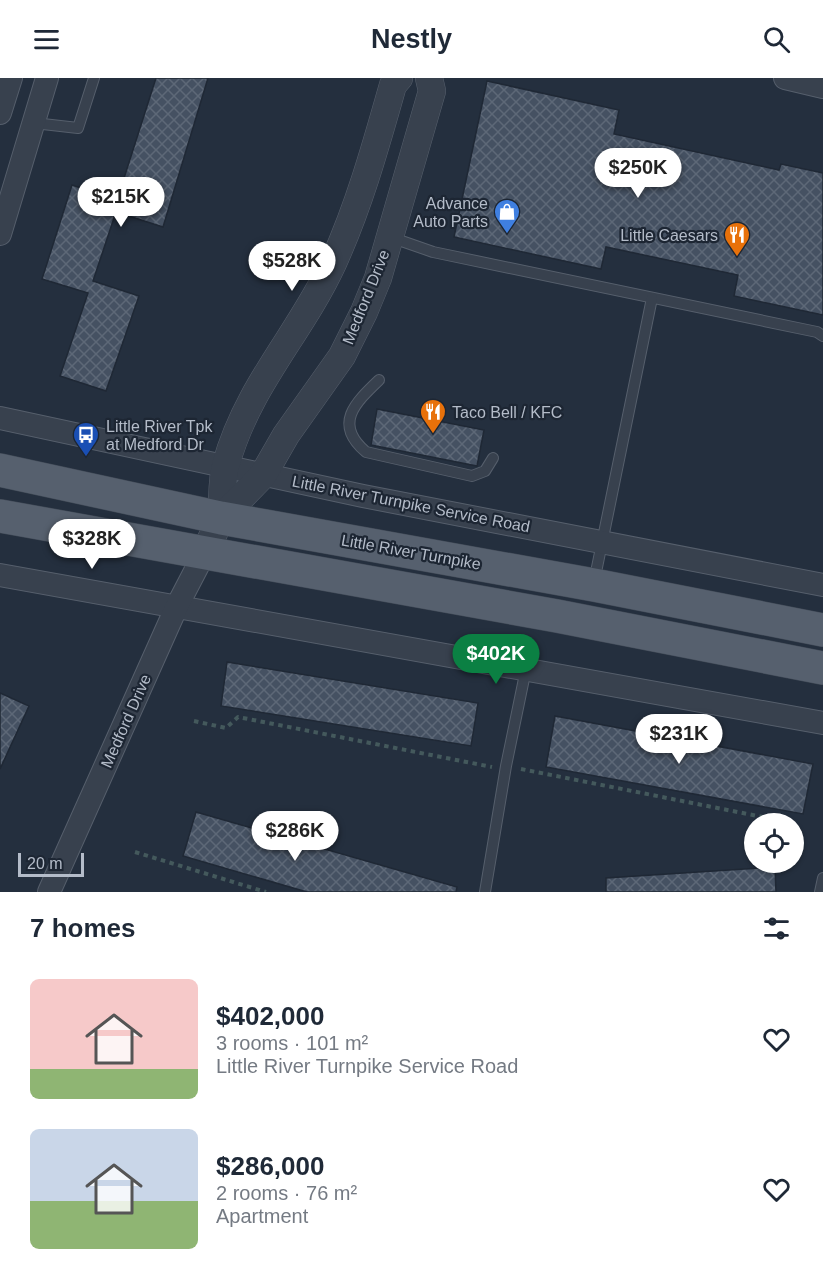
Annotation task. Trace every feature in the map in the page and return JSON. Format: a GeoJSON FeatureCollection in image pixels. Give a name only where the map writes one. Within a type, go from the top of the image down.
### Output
{"type":"FeatureCollection","features":[{"type":"Feature","properties":{"kind":"main road","name":"Little River Turnpike"},"geometry":{"type":"LineString","coordinates":[[0,470],[221,518],[594,585],[823,630]]}},
{"type":"Feature","properties":{"kind":"main road"},"geometry":{"type":"LineString","coordinates":[[0,516],[557,616],[823,668]]}},
{"type":"Feature","properties":{"kind":"street"},"geometry":{"type":"LineString","coordinates":[[0,113],[11,78]]}},
{"type":"Feature","properties":{"kind":"street"},"geometry":{"type":"LineString","coordinates":[[0,234],[47,78]]}},
{"type":"Feature","properties":{"kind":"street","name":"Medford Drive"},"geometry":{"type":"LineString","coordinates":[[221,518],[225,467],[245,411],[265,375],[317,295],[333,262],[370,167],[393,85],[399,78]]}},
{"type":"Feature","properties":{"kind":"street","name":"Medford Drive"},"geometry":{"type":"LineString","coordinates":[[49,892],[177,606],[221,518],[263,475],[286,435],[342,356],[374,286],[390,237],[432,91],[429,78]]}},
{"type":"Feature","properties":{"kind":"street"},"geometry":{"type":"LineString","coordinates":[[785,78],[823,87]]}},
{"type":"Feature","properties":{"kind":"street","name":"Little River Turnpike Service Road"},"geometry":{"type":"LineString","coordinates":[[0,418],[263,475],[823,585]]}},
{"type":"Feature","properties":{"kind":"street"},"geometry":{"type":"LineString","coordinates":[[0,575],[823,723]]}},
{"type":"Feature","properties":{"kind":"lane"},"geometry":{"type":"LineString","coordinates":[[33,123],[78,128],[94,78]]}},
{"type":"Feature","properties":{"kind":"lane"},"geometry":{"type":"LineString","coordinates":[[390,237],[433,252],[817,332],[823,336]]}},
{"type":"Feature","properties":{"kind":"lane"},"geometry":{"type":"LineString","coordinates":[[594,585],[652,298]]}},
{"type":"Feature","properties":{"kind":"lane"},"geometry":{"type":"LineString","coordinates":[[379,380],[357,401],[351,416],[350,430],[355,442],[366,452],[472,476],[484,471],[493,458]]}},
{"type":"Feature","properties":{"kind":"lane"},"geometry":{"type":"LineString","coordinates":[[485,892],[505,768],[526,669]]}},
{"type":"Feature","properties":{"kind":"lane"},"geometry":{"type":"LineString","coordinates":[[820,892],[823,878]]}},
{"type":"Feature","properties":{"kind":"path"},"geometry":{"type":"LineString","coordinates":[[194,721],[226,728],[238,717],[744,814]]}},
{"type":"Feature","properties":{"kind":"path"},"geometry":{"type":"LineString","coordinates":[[135,852],[266,892]]}},
{"type":"Feature","properties":{"kind":"building"},"geometry":{"type":"Polygon","coordinates":[[[156,78],[208,78],[163,227],[116,212],[93,281],[139,296],[106,391],[60,376],[88,293],[42,279],[72,185],[117,200],[156,78]]]}},
{"type":"Feature","properties":{"kind":"building"},"geometry":{"type":"Polygon","coordinates":[[[487,81],[619,110],[614,134],[779,170],[781,164],[823,173],[823,315],[734,296],[738,275],[606,247],[601,269],[454,237],[487,81]]]}},
{"type":"Feature","properties":{"kind":"building"},"geometry":{"type":"Polygon","coordinates":[[[377,409],[484,430],[477,466],[371,445],[377,409]]]}},
{"type":"Feature","properties":{"kind":"building"},"geometry":{"type":"Polygon","coordinates":[[[227,662],[478,703],[471,746],[221,706],[227,662]]]}},
{"type":"Feature","properties":{"kind":"building"},"geometry":{"type":"Polygon","coordinates":[[[0,693],[29,706],[0,769],[0,693]]]}},
{"type":"Feature","properties":{"kind":"building"},"geometry":{"type":"Polygon","coordinates":[[[555,716],[813,764],[803,813],[546,767],[555,716]]]}},
{"type":"Feature","properties":{"kind":"building"},"geometry":{"type":"Polygon","coordinates":[[[196,812],[457,887],[456,892],[307,892],[183,856],[196,812]]]}},
{"type":"Feature","properties":{"kind":"building"},"geometry":{"type":"Polygon","coordinates":[[[744,869],[744,873],[775,873],[776,892],[606,892],[606,878],[744,869]]]}},
{"type":"Feature","properties":{"kind":"place","name":"Advance Auto Parts"},"geometry":{"type":"Point","coordinates":[507,235]}},
{"type":"Feature","properties":{"kind":"place","name":"Little Caesars"},"geometry":{"type":"Point","coordinates":[737,258]}},
{"type":"Feature","properties":{"kind":"place","name":"Taco Bell / KFC"},"geometry":{"type":"Point","coordinates":[433,435]}},
{"type":"Feature","properties":{"kind":"place","name":"Little River Tpk at Medford Dr"},"geometry":{"type":"Point","coordinates":[86,458]}}]}
